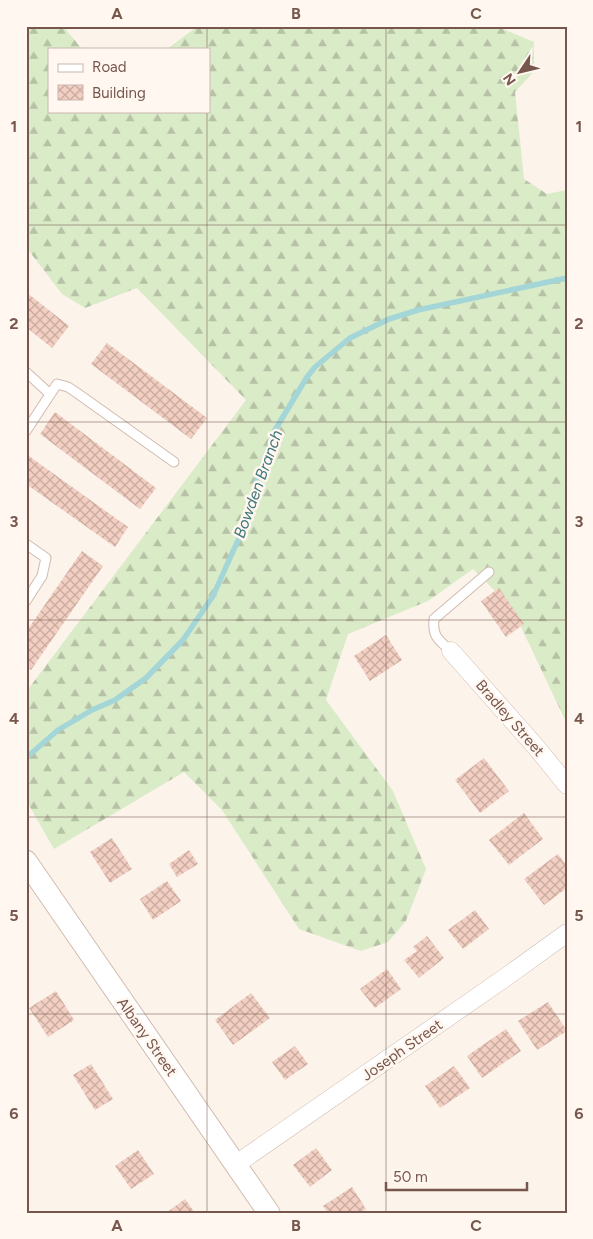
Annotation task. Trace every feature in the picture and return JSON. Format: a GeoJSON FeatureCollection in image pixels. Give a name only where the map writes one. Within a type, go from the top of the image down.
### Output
{"type":"FeatureCollection","features":[{"type":"Feature","properties":{"kind":"street","name":"Bradley Street"},"geometry":{"type":"LineString","coordinates":[[451,651],[567,785]]}},
{"type":"Feature","properties":{"kind":"street","name":"Albany Street"},"geometry":{"type":"LineString","coordinates":[[26,861],[269,1213]]}},
{"type":"Feature","properties":{"kind":"street","name":"Joseph Street"},"geometry":{"type":"LineString","coordinates":[[235,1165],[567,933]]}},
{"type":"Feature","properties":{"kind":"lane"},"geometry":{"type":"LineString","coordinates":[[26,372],[50,394]]}},
{"type":"Feature","properties":{"kind":"lane"},"geometry":{"type":"LineString","coordinates":[[26,431],[58,384],[68,388],[174,462]]}},
{"type":"Feature","properties":{"kind":"lane"},"geometry":{"type":"LineString","coordinates":[[26,544],[46,558],[42,576],[26,601]]}},
{"type":"Feature","properties":{"kind":"lane"},"geometry":{"type":"LineString","coordinates":[[451,651],[438,639],[433,630],[434,619],[489,572]]}},
{"type":"Feature","properties":{"kind":"green space"},"geometry":{"type":"Polygon","coordinates":[[[26,26],[63,26],[81,48],[48,48],[48,112],[210,112],[210,48],[168,48],[198,26],[496,26],[534,42],[534,71],[515,92],[524,179],[547,194],[567,190],[567,724],[512,608],[473,569],[428,601],[348,634],[326,700],[393,791],[426,869],[406,921],[388,942],[361,951],[299,929],[222,810],[184,772],[54,849],[26,800],[26,692],[246,400],[137,288],[85,308],[62,294],[26,247],[26,26]]]}},
{"type":"Feature","properties":{"kind":"building"},"geometry":{"type":"Polygon","coordinates":[[[26,292],[69,326],[52,348],[26,327],[26,292]]]}},
{"type":"Feature","properties":{"kind":"building"},"geometry":{"type":"Polygon","coordinates":[[[107,343],[207,418],[191,439],[91,364],[107,343]]]}},
{"type":"Feature","properties":{"kind":"building"},"geometry":{"type":"Polygon","coordinates":[[[55,412],[156,488],[140,509],[40,434],[55,412]]]}},
{"type":"Feature","properties":{"kind":"building"},"geometry":{"type":"Polygon","coordinates":[[[26,454],[128,527],[115,547],[26,484],[26,454]]]}},
{"type":"Feature","properties":{"kind":"building"},"geometry":{"type":"Polygon","coordinates":[[[82,551],[103,566],[31,670],[26,667],[26,632],[82,551]]]}},
{"type":"Feature","properties":{"kind":"building"},"geometry":{"type":"Polygon","coordinates":[[[499,588],[524,624],[506,637],[481,601],[499,588]]]}},
{"type":"Feature","properties":{"kind":"building"},"geometry":{"type":"Polygon","coordinates":[[[386,635],[402,660],[370,681],[354,656],[386,635]]]}},
{"type":"Feature","properties":{"kind":"building"},"geometry":{"type":"Polygon","coordinates":[[[484,758],[509,791],[480,813],[455,780],[484,758]]]}},
{"type":"Feature","properties":{"kind":"building"},"geometry":{"type":"Polygon","coordinates":[[[524,813],[543,839],[509,865],[489,840],[524,813]]]}},
{"type":"Feature","properties":{"kind":"building"},"geometry":{"type":"Polygon","coordinates":[[[112,838],[132,869],[110,883],[90,852],[112,838]]]}},
{"type":"Feature","properties":{"kind":"building"},"geometry":{"type":"Polygon","coordinates":[[[189,850],[198,864],[177,877],[169,864],[189,850]]]}},
{"type":"Feature","properties":{"kind":"building"},"geometry":{"type":"Polygon","coordinates":[[[558,854],[567,866],[567,888],[544,905],[524,879],[558,854]]]}},
{"type":"Feature","properties":{"kind":"building"},"geometry":{"type":"Polygon","coordinates":[[[167,881],[181,901],[153,920],[140,899],[167,881]]]}},
{"type":"Feature","properties":{"kind":"building"},"geometry":{"type":"Polygon","coordinates":[[[475,910],[489,929],[463,949],[448,930],[475,910]]]}},
{"type":"Feature","properties":{"kind":"building"},"geometry":{"type":"Polygon","coordinates":[[[427,936],[444,958],[419,978],[404,960],[417,951],[413,947],[427,936]]]}},
{"type":"Feature","properties":{"kind":"building"},"geometry":{"type":"Polygon","coordinates":[[[387,969],[401,989],[375,1008],[360,989],[387,969]]]}},
{"type":"Feature","properties":{"kind":"building"},"geometry":{"type":"Polygon","coordinates":[[[56,991],[74,1020],[48,1037],[29,1008],[56,991]]]}},
{"type":"Feature","properties":{"kind":"building"},"geometry":{"type":"Polygon","coordinates":[[[251,993],[270,1018],[233,1045],[215,1020],[251,993]]]}},
{"type":"Feature","properties":{"kind":"building"},"geometry":{"type":"Polygon","coordinates":[[[548,1002],[567,1031],[537,1050],[518,1021],[548,1002]]]}},
{"type":"Feature","properties":{"kind":"building"},"geometry":{"type":"Polygon","coordinates":[[[506,1029],[521,1051],[482,1078],[467,1056],[506,1029]]]}},
{"type":"Feature","properties":{"kind":"building"},"geometry":{"type":"Polygon","coordinates":[[[295,1046],[308,1064],[285,1080],[272,1062],[295,1046]]]}},
{"type":"Feature","properties":{"kind":"building"},"geometry":{"type":"Polygon","coordinates":[[[91,1064],[113,1099],[95,1110],[73,1075],[91,1064]]]}},
{"type":"Feature","properties":{"kind":"building"},"geometry":{"type":"Polygon","coordinates":[[[454,1066],[470,1088],[440,1108],[425,1086],[454,1066]]]}},
{"type":"Feature","properties":{"kind":"building"},"geometry":{"type":"Polygon","coordinates":[[[316,1148],[332,1170],[310,1187],[293,1165],[316,1148]]]}},
{"type":"Feature","properties":{"kind":"building"},"geometry":{"type":"Polygon","coordinates":[[[138,1150],[154,1174],[131,1189],[115,1166],[138,1150]]]}},
{"type":"Feature","properties":{"kind":"building"},"geometry":{"type":"Polygon","coordinates":[[[352,1187],[366,1209],[361,1213],[328,1213],[323,1206],[352,1187]]]}},
{"type":"Feature","properties":{"kind":"building"},"geometry":{"type":"Polygon","coordinates":[[[185,1199],[195,1213],[166,1213],[185,1199]]]}},
{"type":"Feature","properties":{"kind":"waterway","name":"Bowden Branch"},"geometry":{"type":"LineString","coordinates":[[26,758],[58,730],[92,710],[115,700],[146,678],[183,640],[213,596],[239,538],[275,430],[315,367],[350,338],[389,319],[418,310],[567,278]]}}]}
